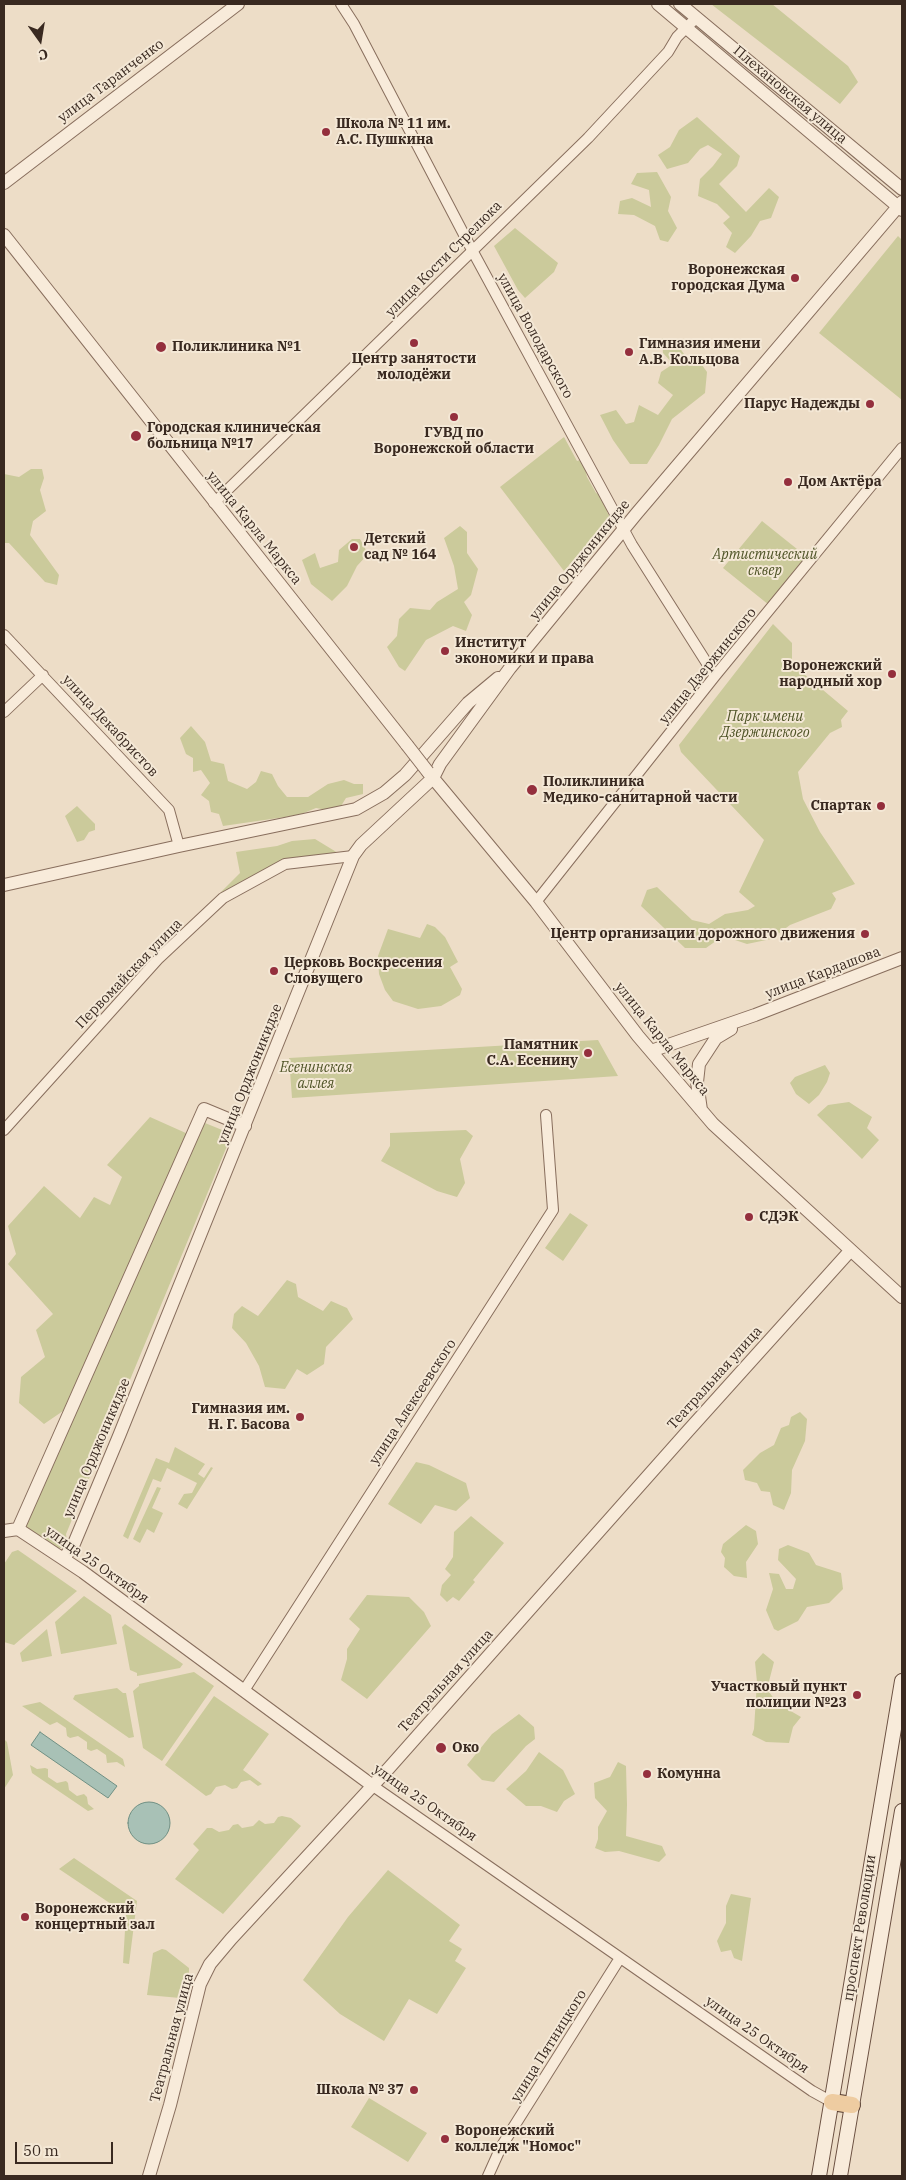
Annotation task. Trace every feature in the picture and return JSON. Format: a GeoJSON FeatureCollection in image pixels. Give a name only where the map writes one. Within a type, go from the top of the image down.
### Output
{"type":"FeatureCollection","features":[{"type":"Feature","properties":{"kind":"main road","name":"проспект Революции"},"geometry":{"type":"LineString","coordinates":[[819,2176],[902,1680]]}},
{"type":"Feature","properties":{"kind":"main road","name":"проспект Революции"},"geometry":{"type":"LineString","coordinates":[[840,2176],[902,1811]]}},
{"type":"Feature","properties":{"kind":"main road"},"geometry":{"type":"LineString","coordinates":[[832,2102],[852,2105]]}},
{"type":"Feature","properties":{"kind":"street","name":"улица Таранченко"},"geometry":{"type":"LineString","coordinates":[[4,183],[238,4]]}},
{"type":"Feature","properties":{"kind":"street","name":"улица Володарского"},"geometry":{"type":"LineString","coordinates":[[341,4],[354,24],[472,250],[632,545],[716,676]]}},
{"type":"Feature","properties":{"kind":"street","name":"Плехановская улица"},"geometry":{"type":"LineString","coordinates":[[658,4],[901,206]]}},
{"type":"Feature","properties":{"kind":"street","name":"Плехановская улица"},"geometry":{"type":"LineString","coordinates":[[680,4],[902,189]]}},
{"type":"Feature","properties":{"kind":"street","name":"улица Кости Стрелюка"},"geometry":{"type":"LineString","coordinates":[[214,503],[588,138],[668,52],[677,36],[696,18]]}},
{"type":"Feature","properties":{"kind":"street","name":"улица Орджоникидзе"},"geometry":{"type":"LineString","coordinates":[[64,1558],[72,1546],[111,1454],[353,856],[361,845],[440,764],[510,668],[901,206]]}},
{"type":"Feature","properties":{"kind":"street","name":"улица Карла Маркса"},"geometry":{"type":"LineString","coordinates":[[4,235],[430,775],[536,902],[651,1051],[702,1111],[850,1252],[902,1298]]}},
{"type":"Feature","properties":{"kind":"street","name":"улица Дзержинского"},"geometry":{"type":"LineString","coordinates":[[536,902],[716,676],[902,448]]}},
{"type":"Feature","properties":{"kind":"street","name":"улица Декабристов"},"geometry":{"type":"LineString","coordinates":[[4,635],[170,810],[179,846]]}},
{"type":"Feature","properties":{"kind":"street"},"geometry":{"type":"LineString","coordinates":[[4,885],[356,809],[384,793],[405,775],[468,703],[510,668]]}},
{"type":"Feature","properties":{"kind":"street"},"geometry":{"type":"LineString","coordinates":[[4,712],[43,675]]}},
{"type":"Feature","properties":{"kind":"street","name":"Первомайская улица"},"geometry":{"type":"LineString","coordinates":[[4,1130],[159,958],[223,898],[285,864],[353,856]]}},
{"type":"Feature","properties":{"kind":"street","name":"улица Кардашова"},"geometry":{"type":"LineString","coordinates":[[651,1051],[755,1015],[902,958]]}},
{"type":"Feature","properties":{"kind":"street","name":"улица Кардашова"},"geometry":{"type":"LineString","coordinates":[[702,1111],[697,1082],[699,1064],[716,1038],[755,1015]]}},
{"type":"Feature","properties":{"kind":"street"},"geometry":{"type":"LineString","coordinates":[[4,1530],[18,1529],[204,1109],[245,1126]]}},
{"type":"Feature","properties":{"kind":"street","name":"улица Алексеевского"},"geometry":{"type":"LineString","coordinates":[[245,1689],[553,1210],[546,1115]]}},
{"type":"Feature","properties":{"kind":"street","name":"Театральная улица"},"geometry":{"type":"LineString","coordinates":[[149,2176],[204,1975],[231,1939],[373,1786],[687,1432],[850,1252]]}},
{"type":"Feature","properties":{"kind":"street","name":"улица 25 Октября"},"geometry":{"type":"LineString","coordinates":[[18,1529],[64,1558],[245,1689],[373,1786],[812,2091],[832,2102]]}},
{"type":"Feature","properties":{"kind":"street","name":"улица Пятницкого"},"geometry":{"type":"LineString","coordinates":[[488,2176],[501,2147],[620,1958]]}},
{"type":"Feature","properties":{"kind":"green space"},"geometry":{"type":"Polygon","coordinates":[[[711,4],[772,4],[848,66],[858,82],[840,104],[711,4]]]}},
{"type":"Feature","properties":{"kind":"green space"},"geometry":{"type":"Polygon","coordinates":[[[697,117],[740,156],[737,166],[719,184],[746,212],[769,188],[779,197],[771,218],[760,221],[751,236],[735,253],[726,247],[732,233],[723,223],[730,217],[717,204],[698,196],[700,179],[722,154],[708,145],[700,149],[688,163],[667,169],[658,155],[670,147],[679,130],[697,117]]]}},
{"type":"Feature","properties":{"kind":"green space"},"geometry":{"type":"Polygon","coordinates":[[[657,172],[671,197],[668,211],[677,228],[668,242],[660,240],[655,226],[634,215],[618,214],[620,201],[632,198],[651,207],[649,190],[631,184],[637,173],[657,172]]]}},
{"type":"Feature","properties":{"kind":"green space"},"geometry":{"type":"Polygon","coordinates":[[[515,228],[558,263],[554,272],[525,298],[518,290],[494,246],[515,228]]]}},
{"type":"Feature","properties":{"kind":"green space"},"geometry":{"type":"Polygon","coordinates":[[[898,236],[902,240],[902,400],[819,333],[898,236]]]}},
{"type":"Feature","properties":{"kind":"green space"},"geometry":{"type":"Polygon","coordinates":[[[662,338],[673,338],[686,357],[697,358],[707,372],[705,393],[672,419],[647,464],[630,464],[613,440],[600,415],[616,410],[626,424],[634,422],[639,405],[658,415],[673,395],[658,383],[661,372],[673,364],[663,353],[662,338]]]}},
{"type":"Feature","properties":{"kind":"green space"},"geometry":{"type":"Polygon","coordinates":[[[564,437],[577,461],[580,460],[585,467],[587,477],[596,493],[603,496],[610,517],[564,571],[500,487],[564,437]]]}},
{"type":"Feature","properties":{"kind":"green space"},"geometry":{"type":"Polygon","coordinates":[[[31,469],[42,469],[44,478],[40,490],[46,511],[33,521],[30,535],[59,575],[57,585],[45,582],[9,543],[4,543],[4,474],[19,477],[31,469]]]}},
{"type":"Feature","properties":{"kind":"green space","name":"Артистический сквер"},"geometry":{"type":"Polygon","coordinates":[[[762,521],[807,557],[769,605],[723,568],[762,521]]]}},
{"type":"Feature","properties":{"kind":"green space"},"geometry":{"type":"Polygon","coordinates":[[[460,526],[467,532],[467,553],[478,569],[471,595],[464,602],[472,615],[466,631],[453,626],[426,640],[405,671],[399,667],[387,647],[397,636],[399,619],[410,608],[430,610],[437,602],[458,589],[454,566],[444,538],[460,526]]]}},
{"type":"Feature","properties":{"kind":"green space"},"geometry":{"type":"Polygon","coordinates":[[[352,539],[360,539],[368,554],[357,566],[347,586],[332,601],[311,584],[302,560],[315,553],[320,568],[338,562],[339,550],[352,539]]]}},
{"type":"Feature","properties":{"kind":"green space","name":"Парк имени Дзержинского"},"geometry":{"type":"Polygon","coordinates":[[[773,624],[792,643],[792,664],[848,711],[841,720],[842,727],[830,733],[798,772],[803,799],[820,832],[855,884],[832,893],[836,899],[831,909],[790,925],[771,939],[747,944],[723,936],[706,948],[685,948],[641,906],[647,890],[657,887],[692,920],[709,924],[725,914],[748,910],[755,906],[739,892],[764,840],[681,752],[679,745],[773,624]]]}},
{"type":"Feature","properties":{"kind":"green space"},"geometry":{"type":"Polygon","coordinates":[[[191,726],[205,742],[211,761],[224,764],[228,781],[247,789],[256,782],[261,771],[272,774],[278,786],[287,797],[308,797],[328,784],[344,780],[354,784],[363,784],[363,794],[346,798],[341,806],[327,810],[316,808],[299,815],[223,826],[219,814],[211,812],[209,801],[201,795],[210,783],[201,770],[193,772],[193,758],[186,754],[180,738],[191,726]]]}},
{"type":"Feature","properties":{"kind":"green space"},"geometry":{"type":"Polygon","coordinates":[[[77,806],[95,824],[95,830],[89,832],[84,840],[77,842],[65,816],[77,806]]]}},
{"type":"Feature","properties":{"kind":"green space"},"geometry":{"type":"Polygon","coordinates":[[[315,839],[338,853],[282,861],[220,893],[240,873],[236,852],[277,846],[292,841],[315,839]]]}},
{"type":"Feature","properties":{"kind":"green space"},"geometry":{"type":"Polygon","coordinates":[[[427,924],[435,927],[445,937],[458,962],[450,967],[462,989],[460,995],[441,1006],[418,1009],[393,1001],[385,990],[379,974],[378,956],[388,929],[420,938],[427,924]]]}},
{"type":"Feature","properties":{"kind":"green space","name":"Есенинская аллея"},"geometry":{"type":"Polygon","coordinates":[[[598,1040],[618,1076],[292,1098],[289,1058],[598,1040]]]}},
{"type":"Feature","properties":{"kind":"green space"},"geometry":{"type":"Polygon","coordinates":[[[825,1065],[830,1073],[827,1082],[819,1095],[809,1104],[796,1094],[790,1083],[795,1077],[825,1065]]]}},
{"type":"Feature","properties":{"kind":"green space"},"geometry":{"type":"Polygon","coordinates":[[[849,1102],[872,1117],[867,1128],[879,1140],[862,1159],[817,1115],[828,1105],[849,1102]]]}},
{"type":"Feature","properties":{"kind":"green space"},"geometry":{"type":"Polygon","coordinates":[[[150,1117],[188,1134],[63,1411],[44,1424],[19,1403],[21,1377],[45,1357],[36,1330],[53,1314],[8,1264],[16,1254],[8,1226],[44,1186],[80,1218],[94,1197],[110,1205],[122,1177],[107,1165],[150,1117]]]}},
{"type":"Feature","properties":{"kind":"green space"},"geometry":{"type":"Polygon","coordinates":[[[205,1123],[232,1134],[66,1534],[67,1541],[61,1548],[57,1548],[27,1528],[26,1523],[205,1123]]]}},
{"type":"Feature","properties":{"kind":"green space"},"geometry":{"type":"Polygon","coordinates":[[[466,1130],[473,1136],[460,1159],[465,1183],[457,1197],[437,1191],[381,1161],[390,1146],[390,1133],[466,1130]]]}},
{"type":"Feature","properties":{"kind":"green space"},"geometry":{"type":"Polygon","coordinates":[[[570,1213],[588,1225],[563,1261],[545,1248],[570,1213]]]}},
{"type":"Feature","properties":{"kind":"green space"},"geometry":{"type":"Polygon","coordinates":[[[287,1280],[296,1284],[298,1297],[323,1311],[331,1301],[347,1308],[353,1319],[326,1347],[324,1364],[307,1375],[297,1369],[285,1389],[265,1387],[259,1366],[246,1343],[232,1328],[234,1314],[242,1306],[258,1316],[287,1280]]]}},
{"type":"Feature","properties":{"kind":"green space"},"geometry":{"type":"Polygon","coordinates":[[[800,1412],[807,1419],[805,1441],[792,1470],[791,1493],[784,1510],[773,1505],[770,1492],[761,1491],[757,1483],[745,1480],[743,1470],[760,1453],[774,1445],[781,1428],[789,1425],[791,1417],[800,1412]]]}},
{"type":"Feature","properties":{"kind":"green space"},"geometry":{"type":"Polygon","coordinates":[[[175,1447],[205,1464],[198,1474],[204,1478],[211,1467],[213,1468],[187,1509],[178,1504],[184,1494],[192,1493],[197,1483],[167,1468],[161,1482],[153,1479],[128,1539],[123,1536],[156,1458],[169,1463],[175,1447]]]}},
{"type":"Feature","properties":{"kind":"green space"},"geometry":{"type":"Polygon","coordinates":[[[416,1462],[429,1465],[466,1483],[470,1498],[456,1511],[435,1505],[421,1524],[388,1504],[416,1462]]]}},
{"type":"Feature","properties":{"kind":"green space"},"geometry":{"type":"Polygon","coordinates":[[[157,1487],[161,1488],[152,1508],[163,1513],[154,1533],[147,1529],[140,1543],[133,1539],[157,1487]]]}},
{"type":"Feature","properties":{"kind":"green space"},"geometry":{"type":"Polygon","coordinates":[[[471,1516],[504,1543],[473,1580],[475,1582],[459,1601],[453,1597],[447,1602],[440,1595],[442,1585],[451,1575],[445,1569],[453,1557],[454,1532],[471,1516]]]}},
{"type":"Feature","properties":{"kind":"green space"},"geometry":{"type":"Polygon","coordinates":[[[746,1525],[756,1531],[758,1544],[746,1562],[747,1578],[734,1576],[724,1567],[725,1558],[721,1552],[723,1544],[746,1525]]]}},
{"type":"Feature","properties":{"kind":"green space"},"geometry":{"type":"Polygon","coordinates":[[[788,1545],[809,1553],[816,1565],[841,1573],[843,1589],[829,1603],[807,1607],[798,1621],[778,1631],[774,1629],[766,1610],[773,1589],[769,1573],[779,1574],[786,1589],[793,1589],[796,1579],[778,1560],[779,1549],[788,1545]]]}},
{"type":"Feature","properties":{"kind":"green space"},"geometry":{"type":"Polygon","coordinates":[[[18,1550],[77,1591],[14,1645],[4,1642],[4,1564],[12,1552],[18,1550]]]}},
{"type":"Feature","properties":{"kind":"green space"},"geometry":{"type":"Polygon","coordinates":[[[367,1595],[409,1597],[424,1612],[431,1626],[367,1699],[341,1680],[347,1659],[347,1649],[360,1629],[349,1619],[367,1595]]]}},
{"type":"Feature","properties":{"kind":"green space"},"geometry":{"type":"Polygon","coordinates":[[[84,1596],[111,1615],[117,1644],[61,1654],[55,1622],[84,1596]]]}},
{"type":"Feature","properties":{"kind":"green space"},"geometry":{"type":"Polygon","coordinates":[[[125,1624],[183,1664],[180,1668],[137,1676],[137,1673],[130,1670],[122,1627],[125,1624]]]}},
{"type":"Feature","properties":{"kind":"green space"},"geometry":{"type":"Polygon","coordinates":[[[47,1629],[52,1656],[22,1662],[20,1653],[47,1629]]]}},
{"type":"Feature","properties":{"kind":"green space"},"geometry":{"type":"Polygon","coordinates":[[[763,1653],[774,1662],[767,1689],[777,1703],[801,1717],[793,1727],[789,1743],[766,1742],[752,1735],[757,1682],[755,1662],[763,1653]]]}},
{"type":"Feature","properties":{"kind":"green space"},"geometry":{"type":"Polygon","coordinates":[[[194,1672],[214,1686],[162,1761],[143,1748],[133,1691],[139,1684],[194,1672]]]}},
{"type":"Feature","properties":{"kind":"green space"},"geometry":{"type":"Polygon","coordinates":[[[117,1688],[126,1693],[134,1737],[129,1738],[73,1699],[75,1695],[117,1688]]]}},
{"type":"Feature","properties":{"kind":"green space"},"geometry":{"type":"Polygon","coordinates":[[[214,1696],[269,1734],[243,1770],[262,1784],[258,1786],[250,1780],[241,1782],[237,1788],[232,1789],[225,1785],[216,1787],[211,1794],[206,1796],[165,1765],[214,1696]]]}},
{"type":"Feature","properties":{"kind":"green space"},"geometry":{"type":"Polygon","coordinates":[[[40,1702],[123,1759],[125,1767],[117,1762],[107,1763],[106,1755],[97,1749],[91,1751],[87,1749],[87,1742],[78,1736],[70,1738],[67,1736],[66,1728],[57,1722],[50,1725],[22,1706],[40,1702]]]}},
{"type":"Feature","properties":{"kind":"green space"},"geometry":{"type":"Polygon","coordinates":[[[519,1714],[534,1727],[535,1739],[526,1746],[494,1782],[482,1780],[467,1765],[492,1734],[519,1714]]]}},
{"type":"Feature","properties":{"kind":"green space"},"geometry":{"type":"Polygon","coordinates":[[[4,1739],[7,1742],[13,1775],[4,1789],[4,1739]]]}},
{"type":"Feature","properties":{"kind":"green space"},"geometry":{"type":"Polygon","coordinates":[[[539,1752],[563,1770],[575,1794],[564,1801],[557,1812],[541,1806],[526,1806],[506,1789],[526,1771],[539,1752]]]}},
{"type":"Feature","properties":{"kind":"green space"},"geometry":{"type":"Polygon","coordinates":[[[618,1762],[626,1766],[626,1836],[662,1846],[666,1855],[659,1862],[619,1851],[605,1852],[595,1848],[598,1839],[598,1827],[607,1811],[595,1798],[594,1783],[610,1777],[618,1762]]]}},
{"type":"Feature","properties":{"kind":"green space"},"geometry":{"type":"Polygon","coordinates":[[[30,1765],[37,1769],[48,1769],[48,1777],[57,1783],[66,1781],[69,1790],[77,1796],[84,1794],[87,1797],[88,1804],[94,1809],[88,1811],[32,1773],[30,1765]]]}},
{"type":"Feature","properties":{"kind":"green space"},"geometry":{"type":"Polygon","coordinates":[[[278,1817],[291,1818],[301,1826],[223,1914],[175,1879],[199,1850],[193,1844],[207,1828],[212,1828],[219,1832],[229,1830],[233,1825],[238,1824],[242,1828],[253,1826],[259,1820],[265,1824],[274,1823],[278,1817]]]}},
{"type":"Feature","properties":{"kind":"green space"},"geometry":{"type":"Polygon","coordinates":[[[74,1858],[137,1901],[129,1964],[123,1963],[126,1914],[59,1869],[74,1858]]]}},
{"type":"Feature","properties":{"kind":"green space"},"geometry":{"type":"Polygon","coordinates":[[[388,1870],[460,1925],[449,1941],[462,1949],[455,1961],[466,1968],[437,2014],[409,1999],[384,2041],[340,2014],[303,1980],[348,1917],[388,1870]]]}},
{"type":"Feature","properties":{"kind":"green space"},"geometry":{"type":"Polygon","coordinates":[[[731,1894],[751,1898],[742,1961],[734,1958],[731,1950],[721,1952],[717,1941],[726,1923],[726,1906],[731,1894]]]}},
{"type":"Feature","properties":{"kind":"green space"},"geometry":{"type":"Polygon","coordinates":[[[162,1949],[189,1968],[189,1975],[180,1998],[147,1995],[153,1953],[162,1949]]]}},
{"type":"Feature","properties":{"kind":"green space"},"geometry":{"type":"Polygon","coordinates":[[[369,2098],[427,2133],[408,2162],[351,2127],[369,2098]]]}},
{"type":"Feature","properties":{"kind":"shaded area"},"geometry":{"type":"Polygon","coordinates":[[[40,1732],[117,1786],[108,1798],[31,1745],[40,1732]]]}},
{"type":"Feature","properties":{"kind":"shaded area"},"geometry":{"type":"Polygon","coordinates":[[[149,1802],[164,1808],[170,1823],[164,1838],[149,1844],[134,1838],[128,1823],[134,1808],[149,1802]]]}},
{"type":"Feature","properties":{"kind":"place","name":"Школа № 11 им. А.С. Пушкина"},"geometry":{"type":"Point","coordinates":[326,132]}},
{"type":"Feature","properties":{"kind":"place","name":"Воронежская городская Дума"},"geometry":{"type":"Point","coordinates":[795,278]}},
{"type":"Feature","properties":{"kind":"place","name":"Центр занятости молодёжи"},"geometry":{"type":"Point","coordinates":[414,343]}},
{"type":"Feature","properties":{"kind":"place","name":"Поликлиника №1"},"geometry":{"type":"Point","coordinates":[161,347]}},
{"type":"Feature","properties":{"kind":"place","name":"Гимназия имени А.В. Кольцова"},"geometry":{"type":"Point","coordinates":[629,352]}},
{"type":"Feature","properties":{"kind":"place","name":"Парус Надежды"},"geometry":{"type":"Point","coordinates":[870,404]}},
{"type":"Feature","properties":{"kind":"place","name":"ГУВД по Воронежской области"},"geometry":{"type":"Point","coordinates":[454,417]}},
{"type":"Feature","properties":{"kind":"place","name":"Городская клиническая больница №17"},"geometry":{"type":"Point","coordinates":[136,436]}},
{"type":"Feature","properties":{"kind":"place","name":"Дом Актёра"},"geometry":{"type":"Point","coordinates":[788,482]}},
{"type":"Feature","properties":{"kind":"place","name":"Детский сад № 164"},"geometry":{"type":"Point","coordinates":[354,547]}},
{"type":"Feature","properties":{"kind":"place","name":"Институт экономики и права"},"geometry":{"type":"Point","coordinates":[445,651]}},
{"type":"Feature","properties":{"kind":"place","name":"Воронежский народный хор"},"geometry":{"type":"Point","coordinates":[892,674]}},
{"type":"Feature","properties":{"kind":"place","name":"Поликлиника Медико-санитарной части"},"geometry":{"type":"Point","coordinates":[532,790]}},
{"type":"Feature","properties":{"kind":"place","name":"Спартак"},"geometry":{"type":"Point","coordinates":[881,806]}},
{"type":"Feature","properties":{"kind":"place","name":"Центр организации дорожного движения"},"geometry":{"type":"Point","coordinates":[865,934]}},
{"type":"Feature","properties":{"kind":"place","name":"Церковь Воскресения Словущего"},"geometry":{"type":"Point","coordinates":[274,971]}},
{"type":"Feature","properties":{"kind":"place","name":"Памятник С.А. Есенину"},"geometry":{"type":"Point","coordinates":[588,1053]}},
{"type":"Feature","properties":{"kind":"place","name":"СДЭК"},"geometry":{"type":"Point","coordinates":[749,1217]}},
{"type":"Feature","properties":{"kind":"place","name":"Гимназия им. Н. Г. Басова"},"geometry":{"type":"Point","coordinates":[300,1417]}},
{"type":"Feature","properties":{"kind":"place","name":"Участковый пункт полиции №23"},"geometry":{"type":"Point","coordinates":[857,1695]}},
{"type":"Feature","properties":{"kind":"place","name":"Око"},"geometry":{"type":"Point","coordinates":[441,1748]}},
{"type":"Feature","properties":{"kind":"place","name":"Комунна"},"geometry":{"type":"Point","coordinates":[647,1774]}},
{"type":"Feature","properties":{"kind":"place","name":"Воронежский концертный зал"},"geometry":{"type":"Point","coordinates":[25,1917]}},
{"type":"Feature","properties":{"kind":"place","name":"Школа № 37"},"geometry":{"type":"Point","coordinates":[414,2090]}},
{"type":"Feature","properties":{"kind":"place","name":"Воронежский колледж \"Номос\""},"geometry":{"type":"Point","coordinates":[445,2139]}}]}
